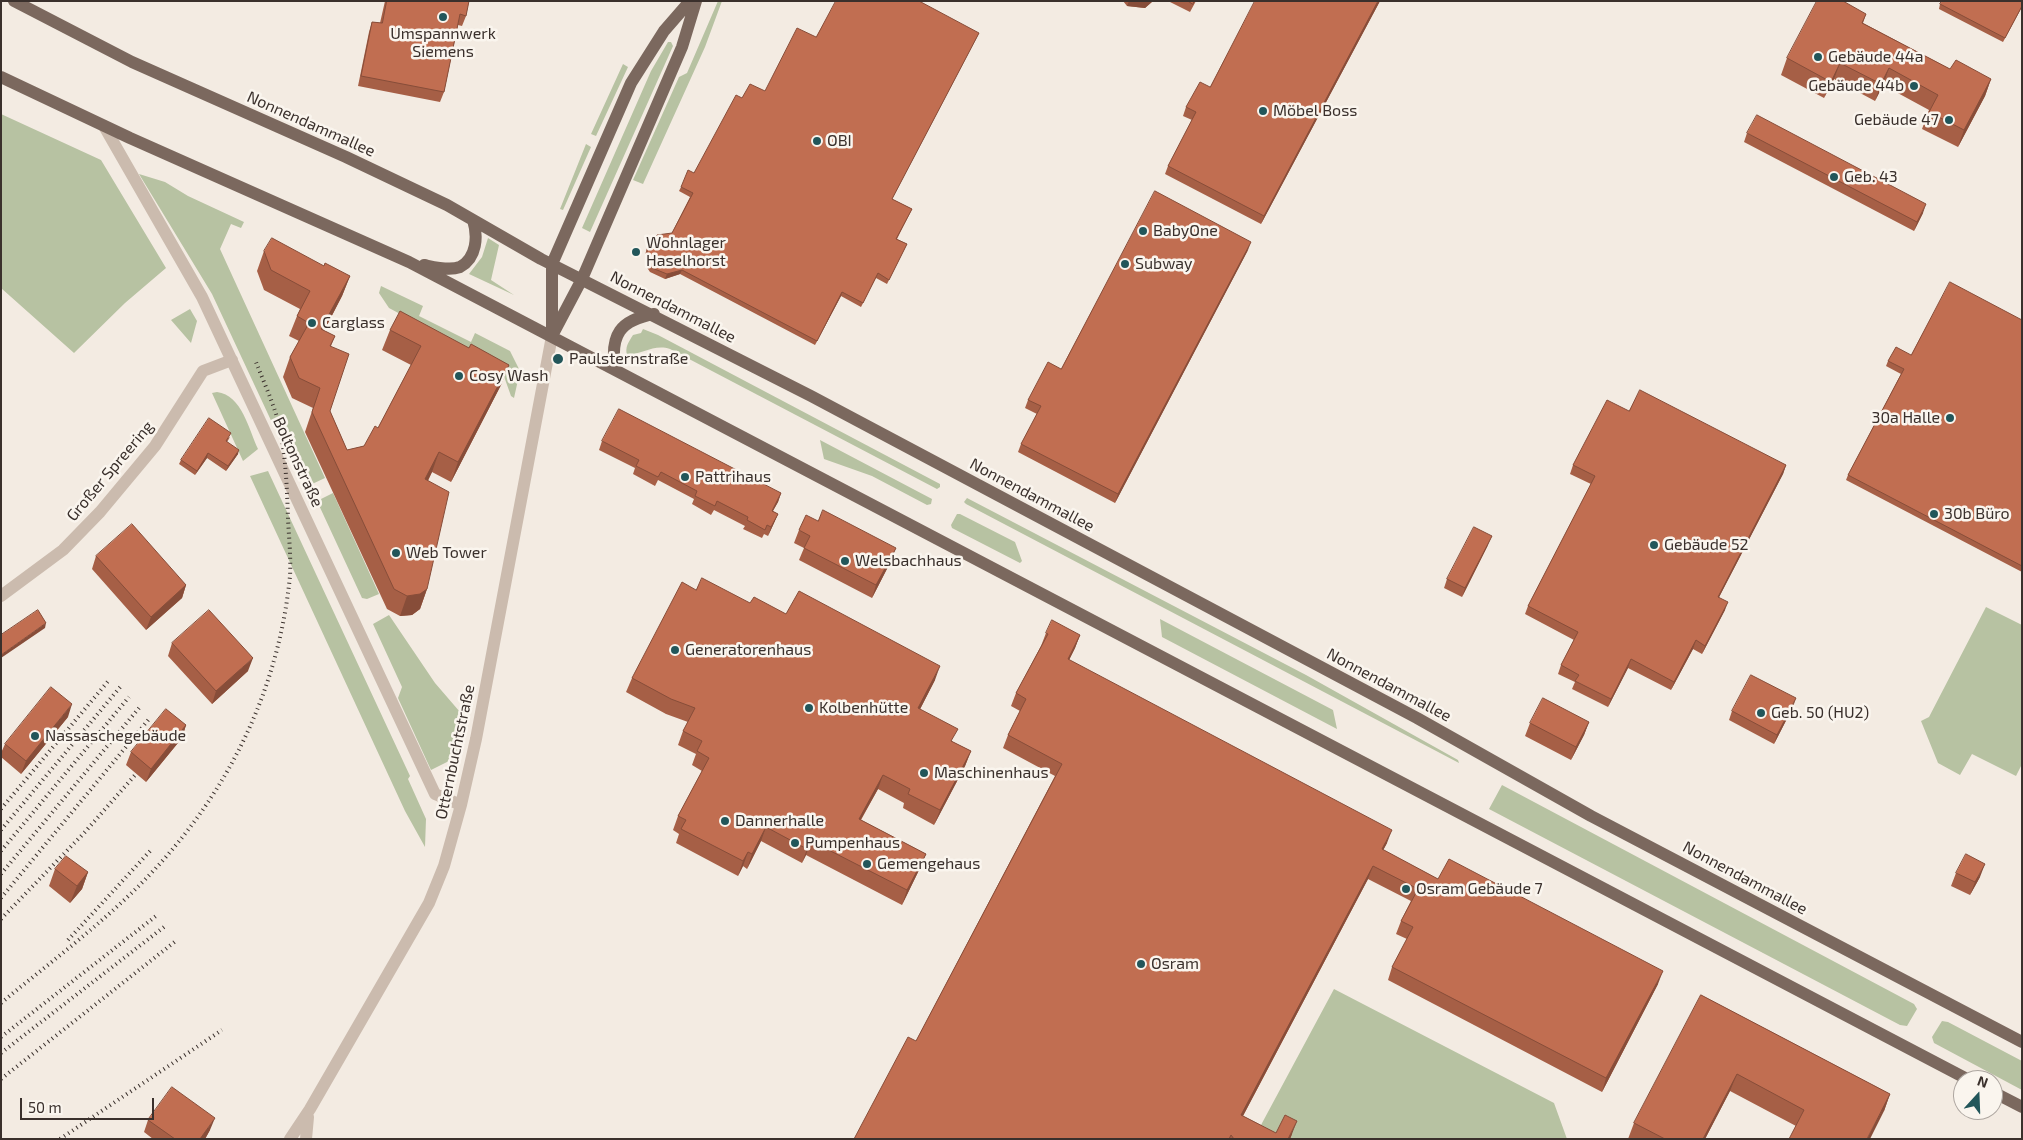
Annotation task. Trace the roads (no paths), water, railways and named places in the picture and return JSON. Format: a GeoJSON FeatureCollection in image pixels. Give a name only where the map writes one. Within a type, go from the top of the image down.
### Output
{"type":"FeatureCollection","features":[{"type":"Feature","properties":{"kind":"main road","name":"Nonnendammallee"},"geometry":{"type":"LineString","coordinates":[[14,1],[132,62],[410,187],[474,220],[552,264],[654,314],[1417,718],[1591,816],[2022,1042]]}},
{"type":"Feature","properties":{"kind":"main road"},"geometry":{"type":"LineString","coordinates":[[552,336],[552,264],[631,83],[664,31],[690,1]]}},
{"type":"Feature","properties":{"kind":"main road"},"geometry":{"type":"LineString","coordinates":[[552,336],[582,279],[682,46],[696,1]]}},
{"type":"Feature","properties":{"kind":"main road"},"geometry":{"type":"LineString","coordinates":[[1,77],[104,126],[409,262],[615,368],[1953,1072]]}},
{"type":"Feature","properties":{"kind":"main road"},"geometry":{"type":"LineString","coordinates":[[409,262],[440,268],[460,266],[470,258],[476,246],[477,232],[474,220]]}},
{"type":"Feature","properties":{"kind":"main road"},"geometry":{"type":"LineString","coordinates":[[615,368],[612,352],[625,324],[638,317],[654,314]]}},
{"type":"Feature","properties":{"kind":"main road"},"geometry":{"type":"LineString","coordinates":[[2003,1097],[2022,1107]]}},
{"type":"Feature","properties":{"kind":"street","name":"Boltonstraße"},"geometry":{"type":"LineString","coordinates":[[104,126],[214,320],[435,794],[461,805]]}},
{"type":"Feature","properties":{"kind":"street","name":"Otternbuchtstraße"},"geometry":{"type":"LineString","coordinates":[[290,1139],[310,1109],[429,903],[444,866],[461,805],[476,739],[552,336]]}},
{"type":"Feature","properties":{"kind":"street","name":"Großer Spreering"},"geometry":{"type":"LineString","coordinates":[[1,596],[63,550],[100,512],[155,446],[203,371],[232,360]]}},
{"type":"Feature","properties":{"kind":"street"},"geometry":{"type":"LineString","coordinates":[[306,1139],[305,1128],[310,1109]]}},
{"type":"Feature","properties":{"kind":"railway"},"geometry":{"type":"LineString","coordinates":[[1,1003],[80,939],[119,905],[155,869],[207,804],[228,770],[247,733],[262,696],[275,657],[284,617],[290,576],[290,562],[286,474],[282,440],[275,412],[256,362]]}},
{"type":"Feature","properties":{"kind":"railway"},"geometry":{"type":"LineString","coordinates":[[1,809],[110,679]]}},
{"type":"Feature","properties":{"kind":"railway"},"geometry":{"type":"LineString","coordinates":[[1,830],[121,686]]}},
{"type":"Feature","properties":{"kind":"railway"},"geometry":{"type":"LineString","coordinates":[[1,851],[129,697]]}},
{"type":"Feature","properties":{"kind":"railway"},"geometry":{"type":"LineString","coordinates":[[1,874],[139,708]]}},
{"type":"Feature","properties":{"kind":"railway"},"geometry":{"type":"LineString","coordinates":[[1,898],[149,719]]}},
{"type":"Feature","properties":{"kind":"railway"},"geometry":{"type":"LineString","coordinates":[[1,919],[85,832],[136,774]]}},
{"type":"Feature","properties":{"kind":"railway"},"geometry":{"type":"LineString","coordinates":[[68,940],[151,850]]}},
{"type":"Feature","properties":{"kind":"railway"},"geometry":{"type":"LineString","coordinates":[[1,1037],[156,916]]}},
{"type":"Feature","properties":{"kind":"railway"},"geometry":{"type":"LineString","coordinates":[[1,1053],[164,927]]}},
{"type":"Feature","properties":{"kind":"railway"},"geometry":{"type":"LineString","coordinates":[[1,1079],[177,940]]}},
{"type":"Feature","properties":{"kind":"railway"},"geometry":{"type":"LineString","coordinates":[[60,1139],[222,1030]]}},
{"type":"Feature","properties":{"kind":"place","name":"Umspannwerk Siemens"},"geometry":{"type":"Point","coordinates":[443,17]}},
{"type":"Feature","properties":{"kind":"place","name":"Gebäude 44a"},"geometry":{"type":"Point","coordinates":[1818,57]}},
{"type":"Feature","properties":{"kind":"place","name":"Gebäude 44b"},"geometry":{"type":"Point","coordinates":[1914,86]}},
{"type":"Feature","properties":{"kind":"place","name":"Möbel Boss"},"geometry":{"type":"Point","coordinates":[1263,111]}},
{"type":"Feature","properties":{"kind":"place","name":"Gebäude 47"},"geometry":{"type":"Point","coordinates":[1949,120]}},
{"type":"Feature","properties":{"kind":"place","name":"OBI"},"geometry":{"type":"Point","coordinates":[817,141]}},
{"type":"Feature","properties":{"kind":"place","name":"Geb. 43"},"geometry":{"type":"Point","coordinates":[1834,177]}},
{"type":"Feature","properties":{"kind":"place","name":"BabyOne"},"geometry":{"type":"Point","coordinates":[1143,231]}},
{"type":"Feature","properties":{"kind":"place","name":"Wohnlager Haselhorst"},"geometry":{"type":"Point","coordinates":[636,252]}},
{"type":"Feature","properties":{"kind":"place","name":"Subway"},"geometry":{"type":"Point","coordinates":[1125,264]}},
{"type":"Feature","properties":{"kind":"place","name":"Carglass"},"geometry":{"type":"Point","coordinates":[312,323]}},
{"type":"Feature","properties":{"kind":"place","name":"Paulsternstraße"},"geometry":{"type":"Point","coordinates":[558,359]}},
{"type":"Feature","properties":{"kind":"place","name":"Cosy Wash"},"geometry":{"type":"Point","coordinates":[459,376]}},
{"type":"Feature","properties":{"kind":"place","name":"30a Halle"},"geometry":{"type":"Point","coordinates":[1950,418]}},
{"type":"Feature","properties":{"kind":"place","name":"Pattrihaus"},"geometry":{"type":"Point","coordinates":[685,477]}},
{"type":"Feature","properties":{"kind":"place","name":"30b Büro"},"geometry":{"type":"Point","coordinates":[1934,514]}},
{"type":"Feature","properties":{"kind":"place","name":"Gebäude 52"},"geometry":{"type":"Point","coordinates":[1654,545]}},
{"type":"Feature","properties":{"kind":"place","name":"Web Tower"},"geometry":{"type":"Point","coordinates":[396,553]}},
{"type":"Feature","properties":{"kind":"place","name":"Welsbachhaus"},"geometry":{"type":"Point","coordinates":[845,561]}},
{"type":"Feature","properties":{"kind":"place","name":"Generatorenhaus"},"geometry":{"type":"Point","coordinates":[675,650]}},
{"type":"Feature","properties":{"kind":"place","name":"Kolbenhütte"},"geometry":{"type":"Point","coordinates":[809,708]}},
{"type":"Feature","properties":{"kind":"place","name":"Geb. 50 (HU2)"},"geometry":{"type":"Point","coordinates":[1761,713]}},
{"type":"Feature","properties":{"kind":"place","name":"Nassaschegebäude"},"geometry":{"type":"Point","coordinates":[35,736]}},
{"type":"Feature","properties":{"kind":"place","name":"Maschinenhaus"},"geometry":{"type":"Point","coordinates":[924,773]}},
{"type":"Feature","properties":{"kind":"place","name":"Dannerhalle"},"geometry":{"type":"Point","coordinates":[725,821]}},
{"type":"Feature","properties":{"kind":"place","name":"Pumpenhaus"},"geometry":{"type":"Point","coordinates":[795,843]}},
{"type":"Feature","properties":{"kind":"place","name":"Gemengehaus"},"geometry":{"type":"Point","coordinates":[867,864]}},
{"type":"Feature","properties":{"kind":"place","name":"Osram Gebäude 7"},"geometry":{"type":"Point","coordinates":[1406,889]}},
{"type":"Feature","properties":{"kind":"place","name":"Osram"},"geometry":{"type":"Point","coordinates":[1141,964]}}]}
